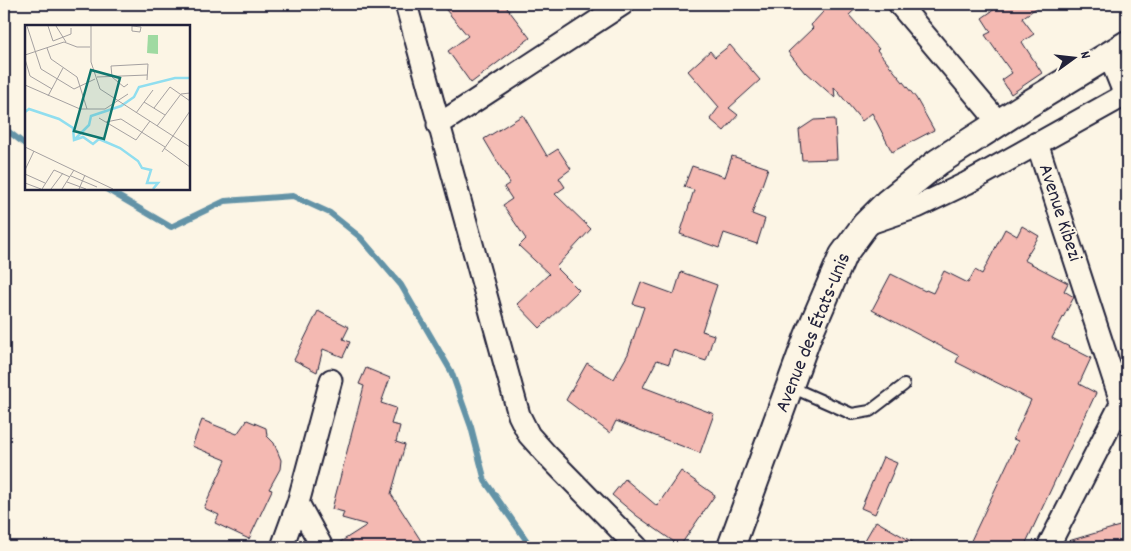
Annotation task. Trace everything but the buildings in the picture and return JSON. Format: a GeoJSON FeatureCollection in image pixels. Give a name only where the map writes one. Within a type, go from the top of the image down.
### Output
{"type":"FeatureCollection","features":[{"type":"Feature","properties":{"kind":"street"},"geometry":{"type":"LineString","coordinates":[[406,4],[519,414],[529,435],[540,448],[637,547]]}},
{"type":"Feature","properties":{"kind":"street"},"geometry":{"type":"LineString","coordinates":[[438,125],[623,4]]}},
{"type":"Feature","properties":{"kind":"street"},"geometry":{"type":"LineString","coordinates":[[899,4],[1000,123]]}},
{"type":"Feature","properties":{"kind":"street","name":"Avenue des États-Unis"},"geometry":{"type":"LineString","coordinates":[[731,547],[808,336],[843,255],[865,224],[938,162],[1024,106],[1118,50]]}},
{"type":"Feature","properties":{"kind":"street","name":"Avenue Kibezi"},"geometry":{"type":"LineString","coordinates":[[1118,50],[1126,94],[1036,143],[1125,409]]}},
{"type":"Feature","properties":{"kind":"street"},"geometry":{"type":"LineString","coordinates":[[865,224],[918,207],[967,183],[1036,143]]}},
{"type":"Feature","properties":{"kind":"street"},"geometry":{"type":"LineString","coordinates":[[282,547],[298,503],[331,380]]}},
{"type":"Feature","properties":{"kind":"street"},"geometry":{"type":"LineString","coordinates":[[1048,547],[1125,409]]}},
{"type":"Feature","properties":{"kind":"street"},"geometry":{"type":"LineString","coordinates":[[298,503],[322,547]]}},
{"type":"Feature","properties":{"kind":"lane"},"geometry":{"type":"LineString","coordinates":[[790,386],[852,414],[870,411],[904,385]]}},
{"type":"Feature","properties":{"kind":"waterway"},"geometry":{"type":"LineString","coordinates":[[4,128],[25,144]]}},
{"type":"Feature","properties":{"kind":"waterway"},"geometry":{"type":"LineString","coordinates":[[108,190],[171,227],[225,201],[293,196],[330,213],[360,237],[401,285],[451,371],[471,427],[485,481],[531,547]]}}]}
